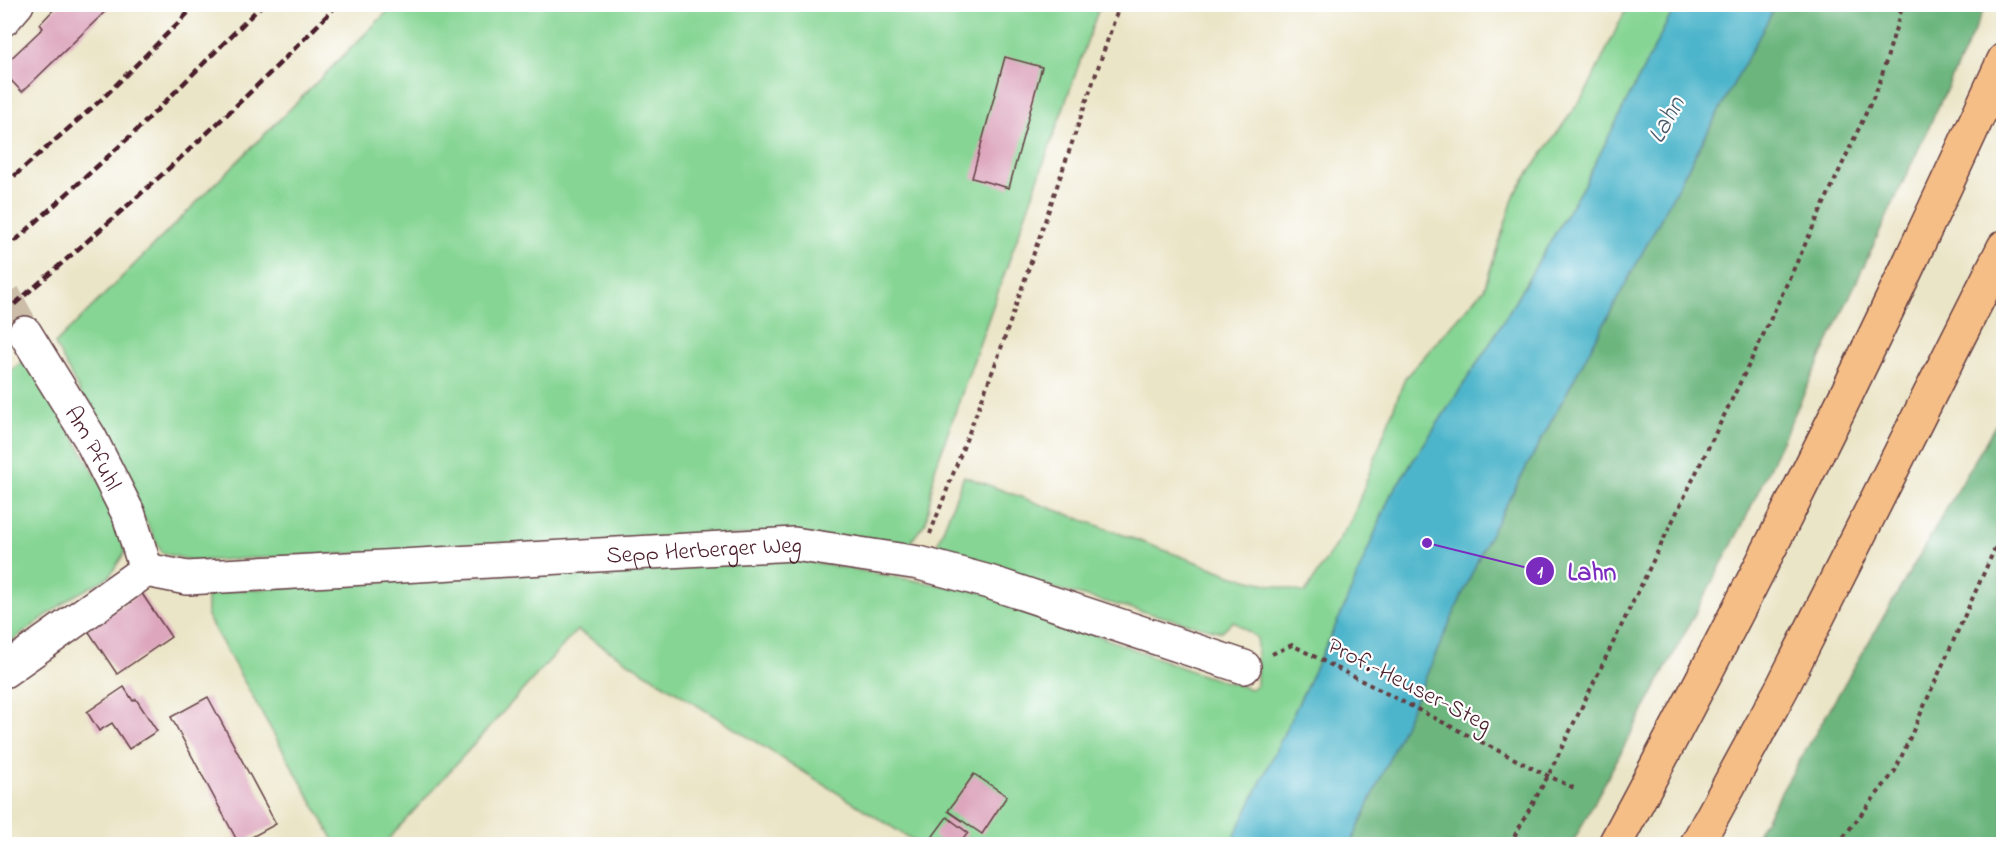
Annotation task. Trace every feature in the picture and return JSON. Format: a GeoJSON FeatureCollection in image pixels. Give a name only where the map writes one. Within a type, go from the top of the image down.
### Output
{"type":"FeatureCollection","features":[{"type":"Feature","properties":{"kind":"highway"},"geometry":{"type":"LineString","coordinates":[[1615,844],[1700,684],[1811,465],[1928,224],[2004,60]]}},
{"type":"Feature","properties":{"kind":"highway"},"geometry":{"type":"LineString","coordinates":[[1697,844],[1798,658],[2004,247]]}},
{"type":"Feature","properties":{"kind":"street"},"geometry":{"type":"LineString","coordinates":[[4,19],[16,4]]}},
{"type":"Feature","properties":{"kind":"street","name":"Am Pfuhl"},"geometry":{"type":"LineString","coordinates":[[25,333],[90,438],[129,514],[146,570]]}},
{"type":"Feature","properties":{"kind":"street","name":"Sepp Herberger Weg"},"geometry":{"type":"LineString","coordinates":[[146,570],[187,578],[794,544],[919,563],[989,582],[1244,667]]}},
{"type":"Feature","properties":{"kind":"street"},"geometry":{"type":"LineString","coordinates":[[4,671],[146,570]]}},
{"type":"Feature","properties":{"kind":"path"},"geometry":{"type":"LineString","coordinates":[[919,563],[998,357],[1120,4]]}},
{"type":"Feature","properties":{"kind":"path"},"geometry":{"type":"LineString","coordinates":[[1510,844],[1548,776],[1758,346],[1874,96],[1903,4]]}},
{"type":"Feature","properties":{"kind":"path"},"geometry":{"type":"LineString","coordinates":[[1838,844],[1895,771],[2004,528]]}},
{"type":"Feature","properties":{"kind":"path","name":"Prof.-Heuser-Steg"},"geometry":{"type":"LineString","coordinates":[[1292,645],[1574,788]]}},
{"type":"Feature","properties":{"kind":"green space"},"geometry":{"type":"Polygon","coordinates":[[[394,5],[1100,5],[935,469],[926,522],[906,548],[793,533],[194,561],[162,553],[55,344],[394,5]]]}},
{"type":"Feature","properties":{"kind":"green space"},"geometry":{"type":"Polygon","coordinates":[[[1628,5],[1676,5],[1585,183],[1488,347],[1391,494],[1342,612],[1231,844],[919,844],[577,630],[384,844],[336,844],[207,616],[207,592],[790,558],[985,593],[1202,675],[1251,689],[1257,685],[1257,638],[1233,621],[1221,632],[995,573],[934,553],[964,476],[1234,576],[1305,593],[1352,519],[1405,378],[1484,289],[1515,193],[1586,92],[1628,5]]]}},
{"type":"Feature","properties":{"kind":"green space"},"geometry":{"type":"Polygon","coordinates":[[[1776,5],[1986,5],[1743,524],[1572,844],[1351,844],[1484,546],[1776,5]]]}},
{"type":"Feature","properties":{"kind":"green space"},"geometry":{"type":"Polygon","coordinates":[[[28,357],[123,523],[125,552],[109,577],[72,597],[5,646],[5,375],[28,357]]]}},
{"type":"Feature","properties":{"kind":"green space"},"geometry":{"type":"Polygon","coordinates":[[[2003,412],[2003,844],[1751,844],[2003,412]]]}},
{"type":"Feature","properties":{"kind":"water"},"geometry":{"type":"Polygon","coordinates":[[[1676,5],[1776,5],[1484,546],[1351,844],[1231,844],[1342,612],[1391,494],[1488,347],[1585,183],[1676,5]]]}},
{"type":"Feature","properties":{"kind":"building"},"geometry":{"type":"Polygon","coordinates":[[[59,4],[113,4],[22,92],[4,73],[4,65],[43,28],[40,24],[59,4]]]}},
{"type":"Feature","properties":{"kind":"building"},"geometry":{"type":"Polygon","coordinates":[[[1005,57],[1042,67],[1009,188],[972,178],[1005,57]]]}},
{"type":"Feature","properties":{"kind":"building"},"geometry":{"type":"Polygon","coordinates":[[[141,592],[171,637],[117,674],[87,629],[141,592]]]}},
{"type":"Feature","properties":{"kind":"building"},"geometry":{"type":"Polygon","coordinates":[[[124,687],[133,701],[136,699],[157,731],[129,749],[112,723],[99,731],[87,712],[124,687]]]}},
{"type":"Feature","properties":{"kind":"building"},"geometry":{"type":"Polygon","coordinates":[[[208,697],[276,824],[239,844],[171,717],[208,697]]]}},
{"type":"Feature","properties":{"kind":"building"},"geometry":{"type":"Polygon","coordinates":[[[974,774],[1007,796],[982,834],[948,811],[974,774]]]}},
{"type":"Feature","properties":{"kind":"building"},"geometry":{"type":"Polygon","coordinates":[[[947,817],[968,833],[959,844],[944,844],[933,836],[947,817]]]}},
{"type":"Feature","properties":{"kind":"tunnel"},"geometry":{"type":"LineString","coordinates":[[4,295],[25,333]]}},
{"type":"Feature","properties":{"kind":"railway"},"geometry":{"type":"LineString","coordinates":[[4,185],[102,99],[197,4]]}},
{"type":"Feature","properties":{"kind":"railway"},"geometry":{"type":"LineString","coordinates":[[4,251],[136,131],[263,4]]}},
{"type":"Feature","properties":{"kind":"railway"},"geometry":{"type":"LineString","coordinates":[[4,313],[175,163],[258,85],[338,4]]}},
{"type":"Feature","properties":{"kind":"place","name":"Lahn"},"geometry":{"type":"Point","coordinates":[1427,543]}}]}
